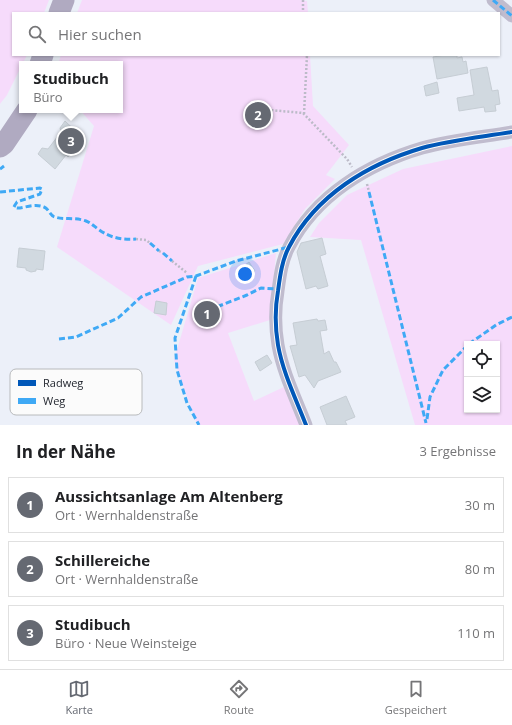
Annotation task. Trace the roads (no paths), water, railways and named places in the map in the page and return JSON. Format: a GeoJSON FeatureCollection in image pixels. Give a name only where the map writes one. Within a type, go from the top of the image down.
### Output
{"type":"FeatureCollection","features":[{"type":"Feature","properties":{"kind":"main road"},"geometry":{"type":"LineString","coordinates":[[59,12],[64,0]]}},
{"type":"Feature","properties":{"kind":"main road"},"geometry":{"type":"LineString","coordinates":[[0,129],[19,101]]}},
{"type":"Feature","properties":{"kind":"main road"},"geometry":{"type":"LineString","coordinates":[[0,147],[4,144],[25,113]]}},
{"type":"Feature","properties":{"kind":"street"},"geometry":{"type":"LineString","coordinates":[[493,0],[512,16]]}},
{"type":"Feature","properties":{"kind":"street"},"geometry":{"type":"LineString","coordinates":[[306,425],[285,372],[278,344],[275,322],[279,278],[289,246],[308,220],[332,194],[357,176],[397,157],[423,148],[512,132]]}},
{"type":"Feature","properties":{"kind":"place","name":"Schillereiche"},"geometry":{"type":"Point","coordinates":[258,115]}},
{"type":"Feature","properties":{"kind":"place","name":"Studibuch"},"geometry":{"type":"Point","coordinates":[71,141]}},
{"type":"Feature","properties":{"kind":"place","name":"Aussichtsanlage Am Altenberg"},"geometry":{"type":"Point","coordinates":[207,314]}}]}
